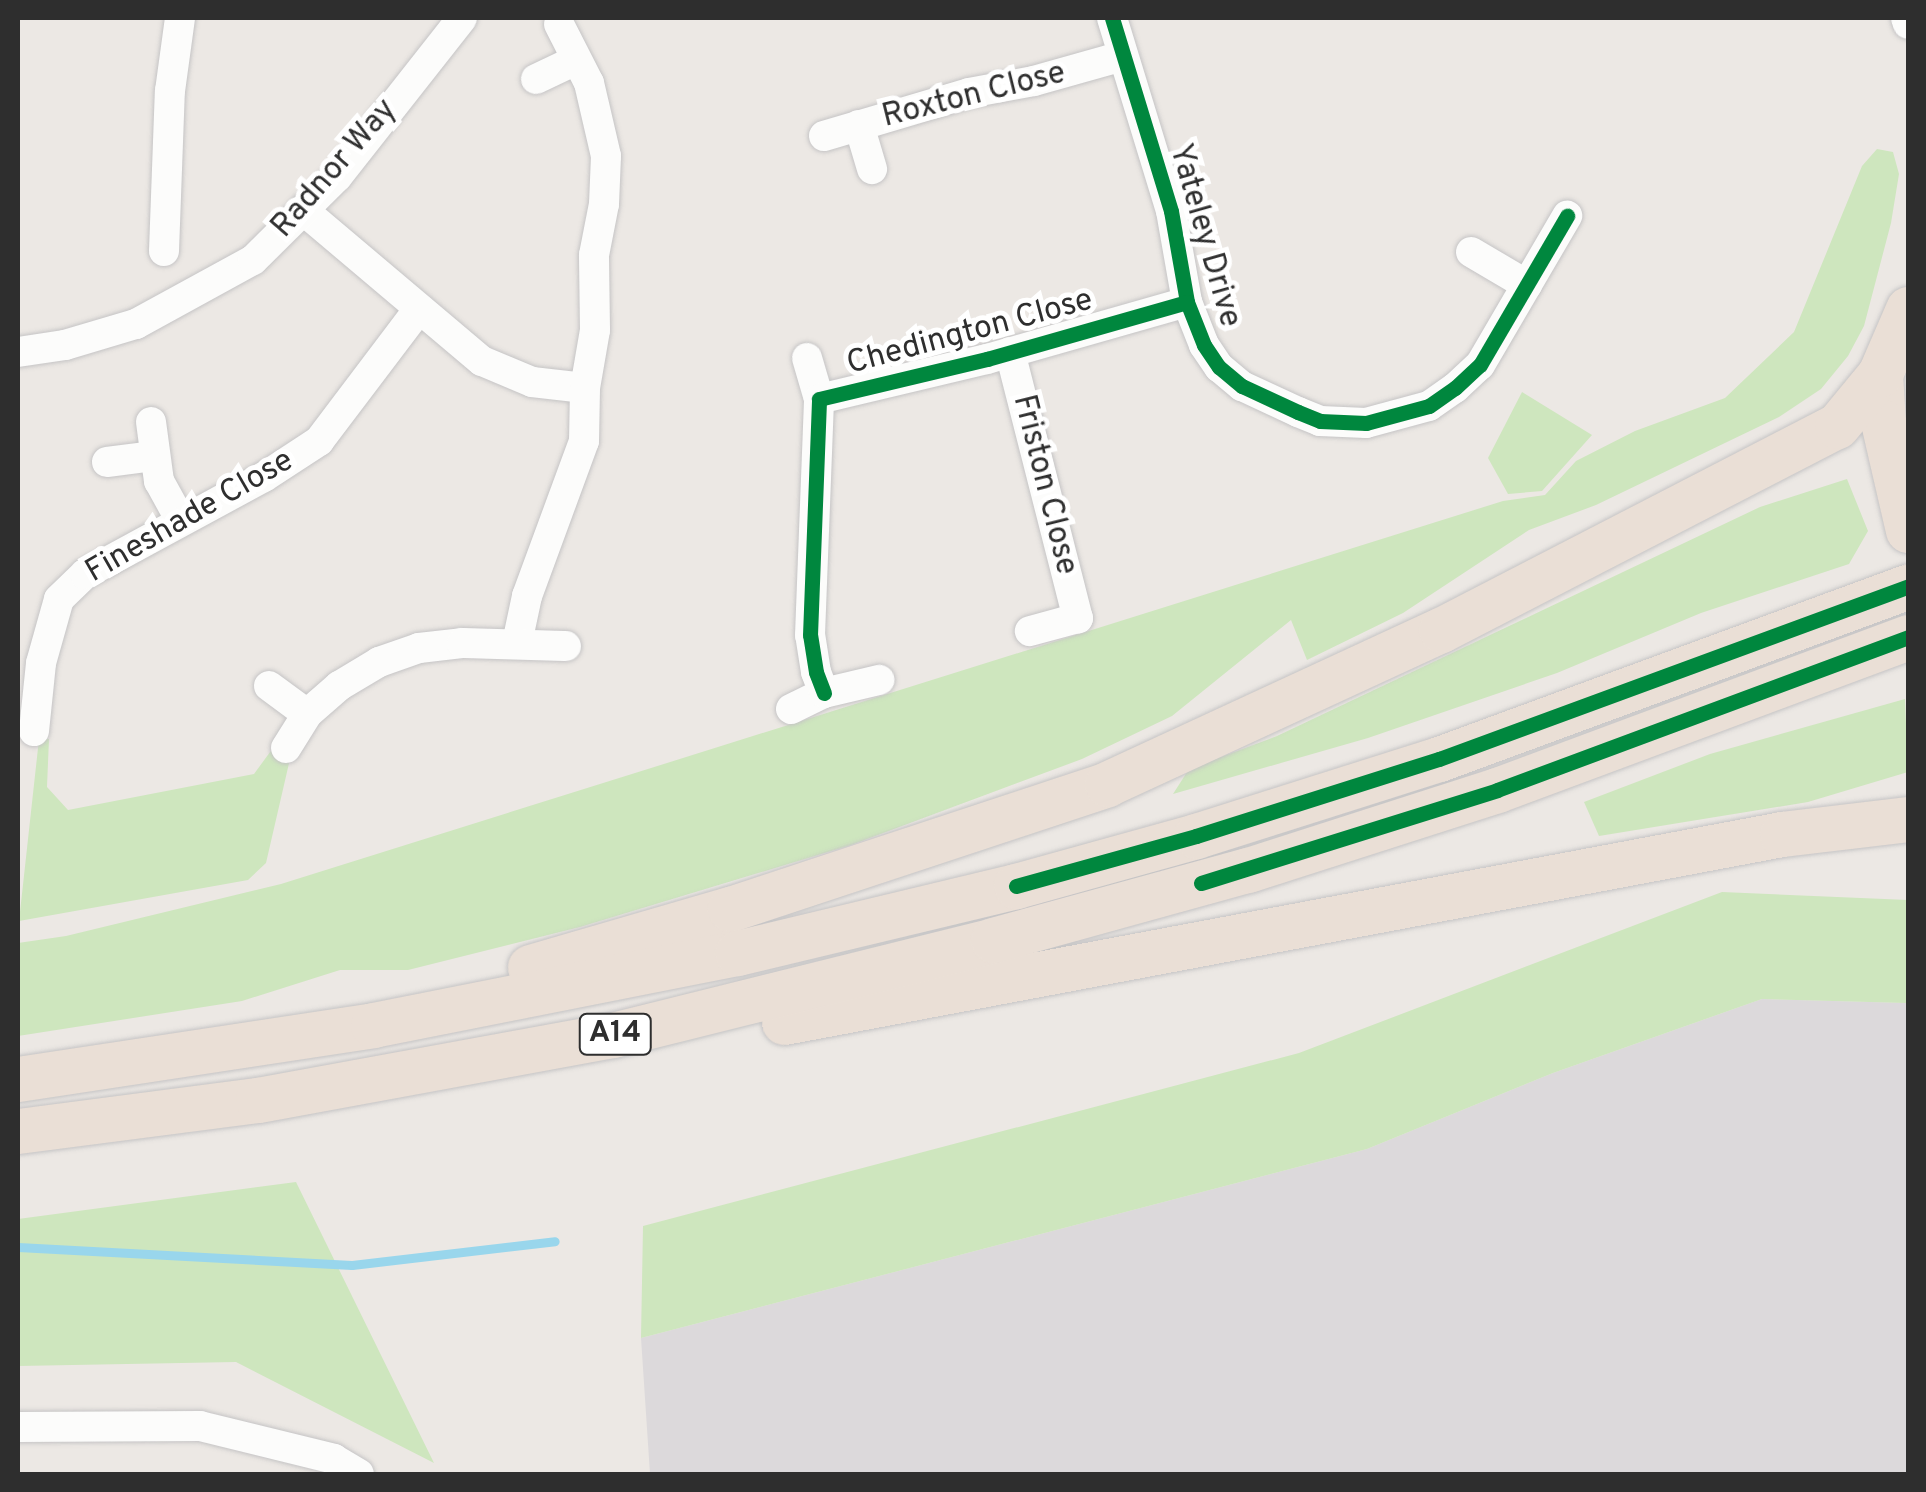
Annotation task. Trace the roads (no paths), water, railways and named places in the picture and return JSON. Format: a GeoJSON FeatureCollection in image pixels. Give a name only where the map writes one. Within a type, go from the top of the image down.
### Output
{"type":"FeatureCollection","features":[{"type":"Feature","properties":{"kind":"highway"},"geometry":{"type":"LineString","coordinates":[[373,1025],[506,974],[730,909],[1107,784],[1441,630],[1822,436],[1852,412],[1880,374],[1908,308]]}},
{"type":"Feature","properties":{"kind":"highway"},"geometry":{"type":"LineString","coordinates":[[1880,374],[1883,422],[1905,516]]}},
{"type":"Feature","properties":{"kind":"highway","name":"A14"},"geometry":{"type":"LineString","coordinates":[[18,1079],[373,1025],[737,952],[1016,886],[1196,836],[1439,760],[1908,586]]}},
{"type":"Feature","properties":{"kind":"highway","name":"A14"},"geometry":{"type":"LineString","coordinates":[[18,1131],[258,1100],[612,1035],[798,990],[1248,870],[1497,790],[1908,637]]}},
{"type":"Feature","properties":{"kind":"highway"},"geometry":{"type":"LineString","coordinates":[[612,1035],[782,1023],[1782,834],[1908,819]]}},
{"type":"Feature","properties":{"kind":"street"},"geometry":{"type":"LineString","coordinates":[[164,251],[180,215],[170,91],[180,18]]}},
{"type":"Feature","properties":{"kind":"street","name":"Radnor Way"},"geometry":{"type":"LineString","coordinates":[[18,352],[65,344],[136,324],[253,260],[336,177],[462,18]]}},
{"type":"Feature","properties":{"kind":"street","name":"Yateley Drive"},"geometry":{"type":"LineString","coordinates":[[1112,18],[1170,210],[1187,302],[1204,344],[1219,366],[1242,386],[1320,420],[1366,423],[1430,406],[1455,388],[1480,365],[1567,216]]}},
{"type":"Feature","properties":{"kind":"street"},"geometry":{"type":"LineString","coordinates":[[517,643],[528,596],[584,441],[585,388],[596,330],[594,255],[604,204],[606,156],[589,83],[559,24]]}},
{"type":"Feature","properties":{"kind":"street","name":"Roxton Close"},"geometry":{"type":"LineString","coordinates":[[824,136],[969,92],[1034,81],[1124,56]]}},
{"type":"Feature","properties":{"kind":"street"},"geometry":{"type":"LineString","coordinates":[[536,79],[576,60]]}},
{"type":"Feature","properties":{"kind":"street"},"geometry":{"type":"LineString","coordinates":[[860,125],[872,169]]}},
{"type":"Feature","properties":{"kind":"street"},"geometry":{"type":"LineString","coordinates":[[303,210],[482,362],[532,382],[585,388]]}},
{"type":"Feature","properties":{"kind":"street"},"geometry":{"type":"LineString","coordinates":[[1471,252],[1528,285]]}},
{"type":"Feature","properties":{"kind":"street","name":"Chedington Close"},"geometry":{"type":"LineString","coordinates":[[819,400],[1187,302]]}},
{"type":"Feature","properties":{"kind":"street","name":"Fineshade Close"},"geometry":{"type":"LineString","coordinates":[[34,731],[27,696],[59,599],[84,574],[264,477],[320,441],[420,309]]}},
{"type":"Feature","properties":{"kind":"street","name":"Friston Close"},"geometry":{"type":"LineString","coordinates":[[1010,352],[1078,618],[1030,631]]}},
{"type":"Feature","properties":{"kind":"street","name":"Chedington Close"},"geometry":{"type":"LineString","coordinates":[[807,358],[819,400],[810,636],[824,693]]}},
{"type":"Feature","properties":{"kind":"street"},"geometry":{"type":"LineString","coordinates":[[151,422],[159,481],[180,519]]}},
{"type":"Feature","properties":{"kind":"street"},"geometry":{"type":"LineString","coordinates":[[107,462],[154,456]]}},
{"type":"Feature","properties":{"kind":"street"},"geometry":{"type":"LineString","coordinates":[[286,748],[306,714],[339,686],[379,662],[419,648],[517,643],[566,646]]}},
{"type":"Feature","properties":{"kind":"street"},"geometry":{"type":"LineString","coordinates":[[791,709],[824,693],[878,680]]}},
{"type":"Feature","properties":{"kind":"street"},"geometry":{"type":"LineString","coordinates":[[269,686],[306,714]]}},
{"type":"Feature","properties":{"kind":"street"},"geometry":{"type":"LineString","coordinates":[[18,1427],[200,1426],[334,1459],[359,1474]]}},
{"type":"Feature","properties":{"kind":"waterway"},"geometry":{"type":"LineString","coordinates":[[18,1247],[352,1265],[555,1241]]}}]}
